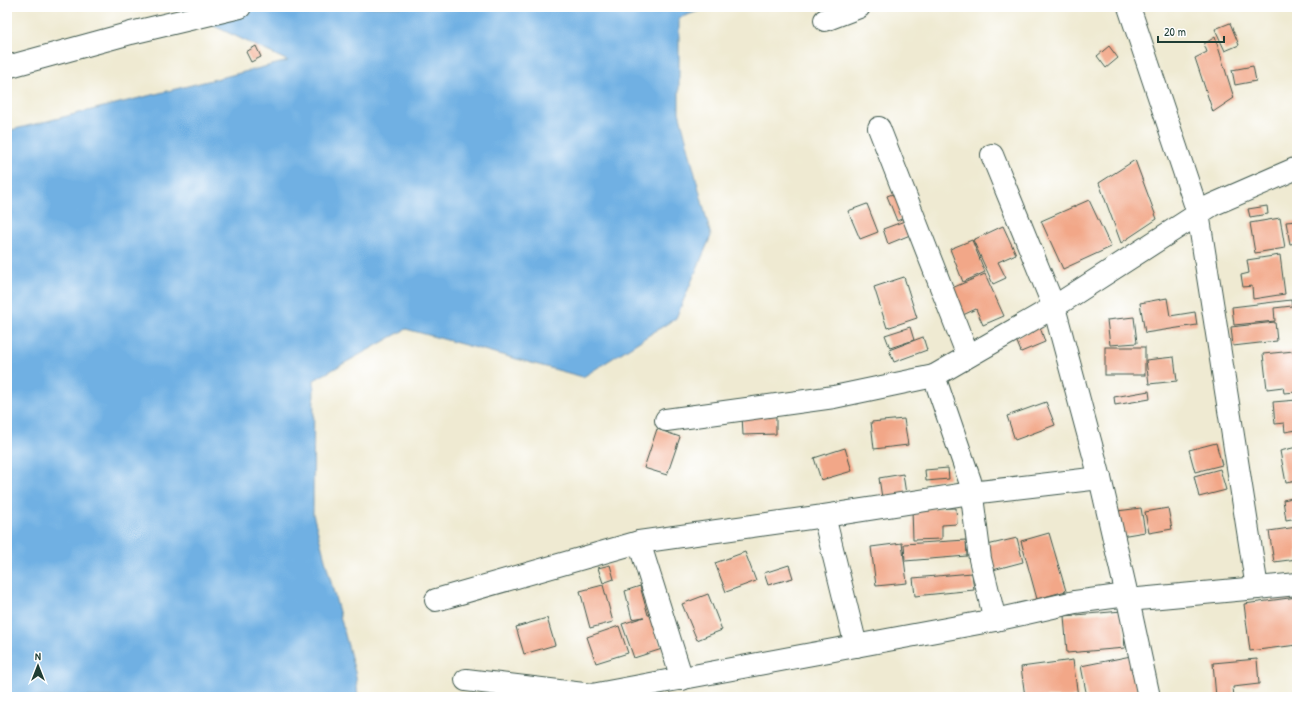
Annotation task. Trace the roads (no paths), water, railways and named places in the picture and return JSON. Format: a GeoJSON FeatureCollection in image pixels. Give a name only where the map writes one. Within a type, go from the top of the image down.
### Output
{"type":"FeatureCollection","features":[{"type":"Feature","properties":{"kind":"street"},"geometry":{"type":"LineString","coordinates":[[7,67],[132,33],[240,7]]}},
{"type":"Feature","properties":{"kind":"street"},"geometry":{"type":"LineString","coordinates":[[825,20],[859,7]]}},
{"type":"Feature","properties":{"kind":"street"},"geometry":{"type":"LineString","coordinates":[[1129,7],[1198,213],[1257,588]]}},
{"type":"Feature","properties":{"kind":"street"},"geometry":{"type":"LineString","coordinates":[[879,128],[968,356]]}},
{"type":"Feature","properties":{"kind":"street"},"geometry":{"type":"LineString","coordinates":[[992,156],[1054,307],[1100,478],[1128,597],[1149,697]]}},
{"type":"Feature","properties":{"kind":"street"},"geometry":{"type":"LineString","coordinates":[[666,420],[834,397],[934,376],[1054,307],[1198,213],[1212,205],[1297,168]]}},
{"type":"Feature","properties":{"kind":"street"},"geometry":{"type":"LineString","coordinates":[[934,376],[970,482],[980,559],[995,620]]}},
{"type":"Feature","properties":{"kind":"street"},"geometry":{"type":"LineString","coordinates":[[436,600],[639,542],[824,516],[971,493],[1100,478]]}},
{"type":"Feature","properties":{"kind":"street"},"geometry":{"type":"LineString","coordinates":[[824,516],[856,646]]}},
{"type":"Feature","properties":{"kind":"street"},"geometry":{"type":"LineString","coordinates":[[639,542],[682,679]]}},
{"type":"Feature","properties":{"kind":"street"},"geometry":{"type":"LineString","coordinates":[[466,680],[592,695],[995,620],[1075,602],[1297,584]]}},
{"type":"Feature","properties":{"kind":"water"},"geometry":{"type":"Polygon","coordinates":[[[174,7],[710,7],[679,18],[679,112],[711,236],[676,318],[583,377],[406,329],[314,380],[313,514],[356,676],[358,697],[7,697],[7,131],[288,61],[174,7]]]}}]}
